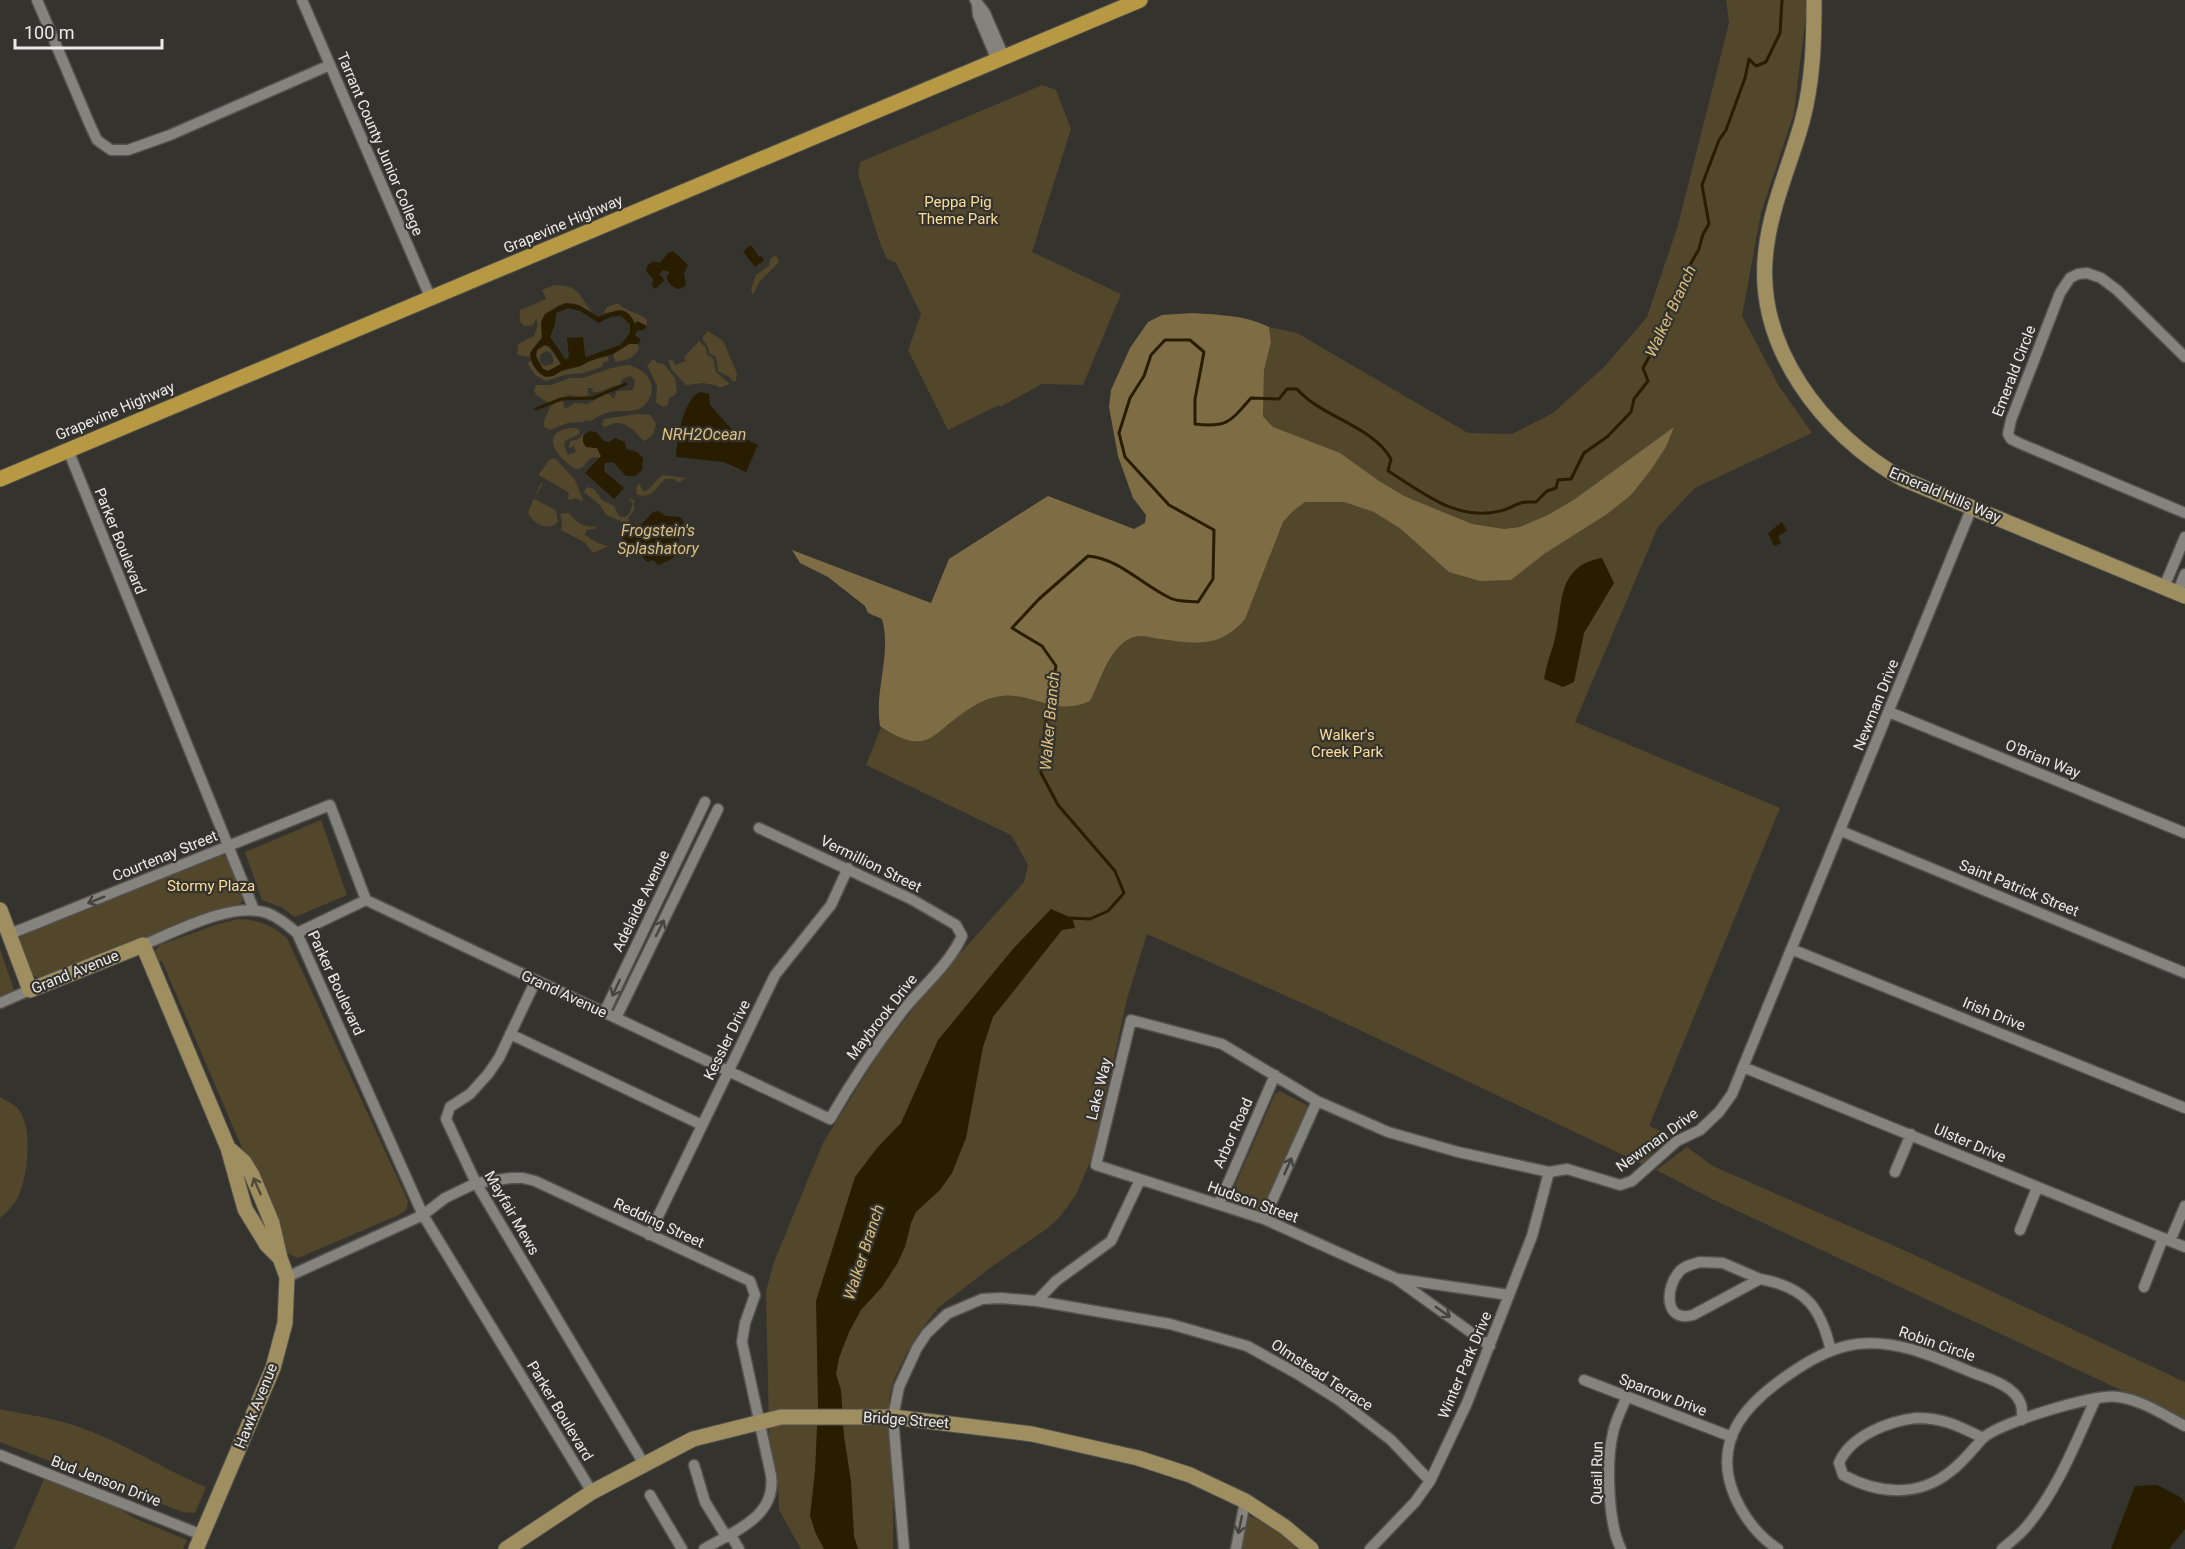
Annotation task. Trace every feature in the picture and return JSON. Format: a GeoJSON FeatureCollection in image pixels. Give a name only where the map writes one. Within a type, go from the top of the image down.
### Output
{"type":"FeatureCollection","features":[{"type":"Feature","properties":{"kind":"main road","name":"Grapevine Highway"},"geometry":{"type":"LineString","coordinates":[[0,479],[1140,0]]}},
{"type":"Feature","properties":{"kind":"street"},"geometry":{"type":"LineString","coordinates":[[37,0],[97,140],[111,150],[128,150],[170,135],[330,65]]}},
{"type":"Feature","properties":{"kind":"street","name":"Tarrant County Junior College"},"geometry":{"type":"LineString","coordinates":[[302,0],[431,299]]}},
{"type":"Feature","properties":{"kind":"street","name":"Emerald Hills Way"},"geometry":{"type":"LineString","coordinates":[[1814,0],[1814,52],[1811,79],[1802,122],[1770,224],[1766,250],[1767,295],[1777,339],[1797,382],[1858,450],[1903,479],[2176,592]]}},
{"type":"Feature","properties":{"kind":"street"},"geometry":{"type":"LineString","coordinates":[[976,2],[978,15],[1001,58]]}},
{"type":"Feature","properties":{"kind":"street","name":"Emerald Circle"},"geometry":{"type":"LineString","coordinates":[[2185,357],[2117,290],[2101,278],[2087,273],[2078,274],[2070,278],[2060,294],[2011,420],[2008,434],[2019,444],[2185,513]]}},
{"type":"Feature","properties":{"kind":"street","name":"Parker Boulevard"},"geometry":{"type":"LineString","coordinates":[[68,450],[254,910],[280,920],[297,933],[423,1215],[592,1492]]}},
{"type":"Feature","properties":{"kind":"street","name":"Newman Drive"},"geometry":{"type":"LineString","coordinates":[[1131,1020],[1222,1044],[1317,1101],[1388,1132],[1458,1152],[1549,1172],[1567,1169],[1620,1185],[1632,1180],[1677,1141],[1700,1130],[1719,1112],[1732,1094],[1972,507]]}},
{"type":"Feature","properties":{"kind":"street"},"geometry":{"type":"LineString","coordinates":[[2176,592],[2185,537]]}},
{"type":"Feature","properties":{"kind":"street"},"geometry":{"type":"LineString","coordinates":[[2176,592],[2185,574]]}},
{"type":"Feature","properties":{"kind":"street","name":"O'Brian Way"},"geometry":{"type":"LineString","coordinates":[[1889,712],[2185,833]]}},
{"type":"Feature","properties":{"kind":"street","name":"Adelaide Avenue"},"geometry":{"type":"LineString","coordinates":[[604,1012],[705,802]]}},
{"type":"Feature","properties":{"kind":"street","name":"Courtenay Street"},"geometry":{"type":"LineString","coordinates":[[10,934],[330,805],[366,900]]}},
{"type":"Feature","properties":{"kind":"street","name":"Adelaide Avenue"},"geometry":{"type":"LineString","coordinates":[[616,1018],[718,809]]}},
{"type":"Feature","properties":{"kind":"street","name":"Vermillion Street"},"geometry":{"type":"LineString","coordinates":[[759,828],[911,899],[957,925],[962,936]]}},
{"type":"Feature","properties":{"kind":"street","name":"Saint Patrick Street"},"geometry":{"type":"LineString","coordinates":[[1841,831],[2185,973]]}},
{"type":"Feature","properties":{"kind":"street","name":"Kessler Drive"},"geometry":{"type":"LineString","coordinates":[[649,1235],[775,975],[831,905],[848,868]]}},
{"type":"Feature","properties":{"kind":"street"},"geometry":{"type":"LineString","coordinates":[[297,933],[366,900]]}},
{"type":"Feature","properties":{"kind":"street","name":"Grand Avenue"},"geometry":{"type":"LineString","coordinates":[[366,900],[830,1119]]}},
{"type":"Feature","properties":{"kind":"street"},"geometry":{"type":"LineString","coordinates":[[0,910],[30,990]]}},
{"type":"Feature","properties":{"kind":"street","name":"Grand Avenue"},"geometry":{"type":"LineString","coordinates":[[0,1003],[215,917],[235,911],[254,910]]}},
{"type":"Feature","properties":{"kind":"street","name":"Maybrook Drive"},"geometry":{"type":"LineString","coordinates":[[830,1119],[858,1071],[953,952],[962,936]]}},
{"type":"Feature","properties":{"kind":"street","name":"Hawk Avenue"},"geometry":{"type":"LineString","coordinates":[[143,945],[228,1148],[244,1162],[252,1175],[272,1223],[287,1277],[285,1323],[273,1368],[199,1542]]}},
{"type":"Feature","properties":{"kind":"street","name":"Irish Drive"},"geometry":{"type":"LineString","coordinates":[[1791,949],[2185,1108]]}},
{"type":"Feature","properties":{"kind":"street","name":"Mayfair Mews"},"geometry":{"type":"LineString","coordinates":[[536,980],[488,1074],[470,1094],[450,1107],[446,1119],[476,1183],[644,1464]]}},
{"type":"Feature","properties":{"kind":"street","name":"Lake Way"},"geometry":{"type":"LineString","coordinates":[[1095,1165],[1131,1020]]}},
{"type":"Feature","properties":{"kind":"street"},"geometry":{"type":"LineString","coordinates":[[510,1034],[702,1125]]}},
{"type":"Feature","properties":{"kind":"street","name":"Ulster Drive"},"geometry":{"type":"LineString","coordinates":[[1743,1067],[2185,1247]]}},
{"type":"Feature","properties":{"kind":"street","name":"Arbor Road"},"geometry":{"type":"LineString","coordinates":[[1219,1204],[1275,1075]]}},
{"type":"Feature","properties":{"kind":"street"},"geometry":{"type":"LineString","coordinates":[[1264,1219],[1317,1101]]}},
{"type":"Feature","properties":{"kind":"street"},"geometry":{"type":"LineString","coordinates":[[1895,1172],[1911,1134]]}},
{"type":"Feature","properties":{"kind":"street","name":"Hudson Street"},"geometry":{"type":"LineString","coordinates":[[1095,1165],[1264,1219],[1395,1278],[1491,1346]]}},
{"type":"Feature","properties":{"kind":"street","name":"Winter Park Drive"},"geometry":{"type":"LineString","coordinates":[[1370,1549],[1415,1502],[1430,1481],[1491,1346],[1532,1236],[1549,1172]]}},
{"type":"Feature","properties":{"kind":"street","name":"Redding Street"},"geometry":{"type":"LineString","coordinates":[[287,1277],[423,1215],[445,1198],[476,1183],[523,1178],[535,1181],[750,1281],[755,1289],[754,1300],[745,1323],[742,1342],[771,1475],[772,1491],[761,1513],[704,1549]]}},
{"type":"Feature","properties":{"kind":"street"},"geometry":{"type":"LineString","coordinates":[[904,1549],[893,1417],[899,1387],[917,1348],[927,1333],[947,1314],[982,1299],[1037,1301],[1056,1281],[1111,1241],[1140,1180]]}},
{"type":"Feature","properties":{"kind":"street"},"geometry":{"type":"LineString","coordinates":[[2020,1230],[2037,1188]]}},
{"type":"Feature","properties":{"kind":"street"},"geometry":{"type":"LineString","coordinates":[[2144,1287],[2166,1239],[2185,1206]]}},
{"type":"Feature","properties":{"kind":"street"},"geometry":{"type":"LineString","coordinates":[[1760,1279],[1686,1317],[1680,1315],[1669,1305],[1670,1288],[1679,1272],[1686,1266],[1700,1262],[1723,1263],[1760,1279],[1786,1286],[1809,1300],[1825,1327],[1831,1351]]}},
{"type":"Feature","properties":{"kind":"street","name":"Hudson Street"},"geometry":{"type":"LineString","coordinates":[[1395,1278],[1509,1295]]}},
{"type":"Feature","properties":{"kind":"street","name":"Olmstead Terrace"},"geometry":{"type":"LineString","coordinates":[[1037,1301],[1170,1324],[1247,1346],[1296,1373],[1339,1401],[1391,1440],[1430,1481]]}},
{"type":"Feature","properties":{"kind":"street","name":"Robin Circle"},"geometry":{"type":"LineString","coordinates":[[1778,1549],[1764,1539],[1749,1523],[1731,1486],[1726,1459],[1738,1422],[1764,1392],[1814,1358],[1856,1344],[1887,1343],[1945,1362],[1991,1380],[2013,1392],[2020,1401],[2022,1420]]}},
{"type":"Feature","properties":{"kind":"street","name":"Sparrow Drive"},"geometry":{"type":"LineString","coordinates":[[1584,1380],[1732,1437]]}},
{"type":"Feature","properties":{"kind":"street"},"geometry":{"type":"LineString","coordinates":[[1983,1438],[1950,1421],[1936,1418],[1905,1419],[1853,1443],[1842,1454],[1840,1469],[1843,1475],[1853,1481],[1887,1491],[1909,1491],[1923,1488],[1952,1471],[1983,1438],[1998,1428],[2080,1401],[2096,1398],[2116,1396],[2132,1400],[2185,1426]]}},
{"type":"Feature","properties":{"kind":"street","name":"Quail Run"},"geometry":{"type":"LineString","coordinates":[[1621,1549],[1613,1526],[1610,1458],[1613,1433],[1626,1398]]}},
{"type":"Feature","properties":{"kind":"street"},"geometry":{"type":"LineString","coordinates":[[2002,1549],[2025,1528],[2045,1502],[2060,1476],[2096,1398]]}},
{"type":"Feature","properties":{"kind":"street","name":"Bridge Street"},"geometry":{"type":"LineString","coordinates":[[506,1549],[592,1492],[693,1439],[759,1421],[788,1417],[893,1417],[1032,1434],[1138,1458],[1190,1475],[1245,1501],[1285,1527],[1311,1549]]}},
{"type":"Feature","properties":{"kind":"street","name":"Bud Jenson Drive"},"geometry":{"type":"LineString","coordinates":[[0,1455],[199,1542]]}},
{"type":"Feature","properties":{"kind":"street"},"geometry":{"type":"LineString","coordinates":[[694,1465],[705,1502],[739,1549]]}},
{"type":"Feature","properties":{"kind":"street"},"geometry":{"type":"LineString","coordinates":[[650,1495],[682,1549]]}},
{"type":"Feature","properties":{"kind":"street"},"geometry":{"type":"LineString","coordinates":[[1236,1549],[1245,1501]]}},
{"type":"Feature","properties":{"kind":"green space","name":"Walker's Creek Park"},"geometry":{"type":"Polygon","coordinates":[[[1726,0],[1805,0],[1806,14],[1794,113],[1761,213],[1742,316],[1779,386],[1812,433],[1695,488],[1658,527],[1575,722],[1780,808],[1649,1126],[1670,1135],[1642,1164],[1311,1007],[1147,934],[1127,999],[1093,1154],[1076,1195],[1059,1218],[1048,1228],[994,1265],[938,1308],[905,1356],[893,1382],[889,1399],[893,1549],[801,1549],[779,1510],[778,1481],[769,1435],[766,1291],[774,1262],[823,1143],[879,1053],[932,985],[1024,882],[1028,865],[1011,835],[866,765],[949,559],[1048,496],[1210,560],[1273,427],[1263,416],[1264,370],[1271,342],[1269,327],[1297,333],[1468,433],[1512,434],[1553,413],[1605,366],[1647,317],[1678,225],[1729,23],[1726,0]]]}},
{"type":"Feature","properties":{"kind":"green space","name":"Peppa Pig Theme Park"},"geometry":{"type":"Polygon","coordinates":[[[1042,85],[1056,90],[1071,129],[1032,252],[1121,294],[1083,385],[1042,384],[1000,407],[999,405],[948,430],[908,350],[921,314],[896,263],[887,259],[881,246],[858,174],[860,162],[1042,85]]]}},
{"type":"Feature","properties":{"kind":"green space"},"geometry":{"type":"Polygon","coordinates":[[[776,255],[779,262],[760,281],[753,295],[751,289],[756,275],[769,266],[770,259],[776,255]]]}},
{"type":"Feature","properties":{"kind":"green space"},"geometry":{"type":"Polygon","coordinates":[[[554,285],[574,289],[592,312],[573,303],[559,305],[545,314],[541,323],[542,337],[532,349],[530,357],[517,355],[518,344],[534,336],[538,325],[536,319],[533,325],[522,325],[520,310],[546,299],[542,290],[554,285]]]}},
{"type":"Feature","properties":{"kind":"green space"},"geometry":{"type":"Polygon","coordinates":[[[615,304],[644,317],[647,320],[647,326],[637,322],[636,325],[626,312],[603,313],[607,307],[615,304]]]}},
{"type":"Feature","properties":{"kind":"green space"},"geometry":{"type":"Polygon","coordinates":[[[708,331],[723,341],[737,373],[734,382],[718,371],[716,357],[709,353],[702,338],[708,331]]]}},
{"type":"Feature","properties":{"kind":"green space"},"geometry":{"type":"Polygon","coordinates":[[[699,341],[706,348],[707,355],[713,358],[716,372],[730,384],[719,388],[703,383],[686,385],[671,369],[668,359],[675,365],[686,361],[684,357],[699,341]]]}},
{"type":"Feature","properties":{"kind":"green space"},"geometry":{"type":"Polygon","coordinates":[[[629,344],[638,344],[637,352],[629,358],[615,362],[613,354],[629,344]]]}},
{"type":"Feature","properties":{"kind":"green space"},"geometry":{"type":"Polygon","coordinates":[[[544,345],[549,347],[561,364],[548,371],[543,369],[536,356],[537,350],[544,345]],[[547,351],[541,354],[540,359],[543,365],[552,364],[554,360],[551,353],[547,351]]]}},
{"type":"Feature","properties":{"kind":"green space"},"geometry":{"type":"Polygon","coordinates":[[[607,356],[609,360],[603,363],[602,367],[546,381],[535,375],[527,363],[531,361],[533,365],[553,376],[607,356]]]}},
{"type":"Feature","properties":{"kind":"green space"},"geometry":{"type":"Polygon","coordinates":[[[654,359],[657,363],[664,364],[675,378],[677,391],[669,398],[668,405],[663,407],[656,403],[657,386],[647,365],[654,359]]]}},
{"type":"Feature","properties":{"kind":"green space"},"geometry":{"type":"Polygon","coordinates":[[[627,365],[643,372],[651,383],[650,397],[641,408],[606,413],[589,421],[568,423],[550,430],[544,427],[544,419],[550,407],[558,401],[563,402],[565,409],[575,403],[587,404],[608,393],[614,399],[617,391],[633,390],[635,380],[630,376],[622,379],[620,385],[602,391],[593,392],[592,388],[587,388],[589,395],[582,397],[569,395],[549,403],[536,395],[534,390],[536,385],[551,385],[570,378],[583,378],[627,365]]]}},
{"type":"Feature","properties":{"kind":"green space"},"geometry":{"type":"Polygon","coordinates":[[[638,414],[650,415],[656,423],[653,434],[644,441],[626,425],[617,423],[605,427],[602,425],[604,419],[638,414]]]}},
{"type":"Feature","properties":{"kind":"green space"},"geometry":{"type":"Polygon","coordinates":[[[577,428],[580,431],[579,434],[568,439],[564,446],[568,455],[576,452],[574,446],[569,448],[570,441],[579,439],[583,434],[586,447],[597,448],[601,456],[591,459],[582,468],[576,469],[561,458],[553,444],[553,438],[565,429],[577,428]]]}},
{"type":"Feature","properties":{"kind":"green space"},"geometry":{"type":"Polygon","coordinates":[[[555,458],[575,480],[582,501],[575,498],[567,499],[568,492],[540,476],[539,474],[549,460],[555,458]]]}},
{"type":"Feature","properties":{"kind":"green space"},"geometry":{"type":"Polygon","coordinates":[[[664,475],[686,478],[678,483],[674,479],[665,479],[651,494],[643,496],[636,493],[637,485],[640,484],[643,492],[664,475]]]}},
{"type":"Feature","properties":{"kind":"green space"},"geometry":{"type":"Polygon","coordinates":[[[541,483],[543,484],[534,499],[556,510],[558,522],[554,525],[546,526],[537,523],[528,512],[541,483]]]}},
{"type":"Feature","properties":{"kind":"green space"},"geometry":{"type":"Polygon","coordinates":[[[587,487],[594,489],[602,500],[614,506],[619,516],[625,517],[630,513],[633,503],[627,498],[634,500],[634,510],[627,524],[606,515],[600,505],[584,492],[587,487]]]}},
{"type":"Feature","properties":{"kind":"green space"},"geometry":{"type":"Polygon","coordinates":[[[569,513],[582,524],[598,526],[586,530],[585,535],[609,546],[593,553],[584,542],[561,530],[560,514],[569,513]]]}},
{"type":"Feature","properties":{"kind":"green space"},"geometry":{"type":"Polygon","coordinates":[[[321,820],[347,895],[295,917],[281,907],[262,900],[245,852],[321,820]]]}},
{"type":"Feature","properties":{"kind":"green space","name":"Stormy Plaza"},"geometry":{"type":"Polygon","coordinates":[[[221,854],[228,858],[243,898],[240,904],[213,912],[41,980],[30,973],[19,940],[21,936],[221,854]]]}},
{"type":"Feature","properties":{"kind":"green space"},"geometry":{"type":"Polygon","coordinates":[[[239,919],[265,924],[287,938],[408,1201],[406,1210],[399,1215],[298,1258],[287,1253],[162,961],[156,963],[153,953],[160,945],[218,924],[239,919]]]}},
{"type":"Feature","properties":{"kind":"green space"},"geometry":{"type":"Polygon","coordinates":[[[0,949],[14,990],[0,996],[0,949]]]}},
{"type":"Feature","properties":{"kind":"green space"},"geometry":{"type":"Polygon","coordinates":[[[1280,1091],[1310,1107],[1263,1214],[1234,1206],[1228,1201],[1275,1094],[1280,1091]]]}},
{"type":"Feature","properties":{"kind":"green space"},"geometry":{"type":"Polygon","coordinates":[[[0,1097],[13,1104],[23,1118],[28,1153],[18,1197],[0,1218],[0,1097]]]}},
{"type":"Feature","properties":{"kind":"green space"},"geometry":{"type":"Polygon","coordinates":[[[1687,1147],[1713,1166],[1908,1252],[2185,1382],[2185,1420],[1712,1199],[1656,1170],[1687,1147]]]}},
{"type":"Feature","properties":{"kind":"green space"},"geometry":{"type":"Polygon","coordinates":[[[0,1409],[82,1428],[118,1443],[206,1487],[195,1513],[183,1512],[0,1442],[0,1409]]]}},
{"type":"Feature","properties":{"kind":"green space"},"geometry":{"type":"Polygon","coordinates":[[[44,1479],[113,1504],[134,1518],[187,1540],[183,1549],[14,1549],[44,1479]]]}},
{"type":"Feature","properties":{"kind":"green space"},"geometry":{"type":"Polygon","coordinates":[[[1250,1516],[1275,1528],[1299,1549],[1240,1549],[1246,1520],[1250,1516]]]}},
{"type":"Feature","properties":{"kind":"shaded area"},"geometry":{"type":"Polygon","coordinates":[[[1193,313],[1241,318],[1269,327],[1271,342],[1264,370],[1263,416],[1273,427],[1340,453],[1404,496],[1472,524],[1504,529],[1520,527],[1548,515],[1575,499],[1674,427],[1666,447],[1631,495],[1607,514],[1544,554],[1511,580],[1480,581],[1449,572],[1401,529],[1374,512],[1344,502],[1305,502],[1283,522],[1245,619],[1227,635],[1196,643],[1133,637],[1122,644],[1110,658],[1090,701],[1077,705],[1055,705],[1023,697],[1001,696],[985,700],[934,736],[922,741],[905,739],[880,726],[879,699],[885,646],[882,619],[868,613],[865,606],[828,577],[800,563],[792,550],[931,603],[949,559],[1048,496],[1134,529],[1145,523],[1146,515],[1133,498],[1118,456],[1109,407],[1111,390],[1130,348],[1148,322],[1162,315],[1193,313]]]}},
{"type":"Feature","properties":{"kind":"water"},"geometry":{"type":"Polygon","coordinates":[[[751,245],[759,257],[761,256],[764,260],[755,267],[743,251],[751,245]]]}},
{"type":"Feature","properties":{"kind":"water"},"geometry":{"type":"Polygon","coordinates":[[[673,251],[688,265],[684,273],[686,285],[677,289],[669,283],[666,275],[668,276],[669,272],[663,270],[659,275],[664,281],[655,289],[652,285],[653,279],[646,271],[647,266],[653,261],[660,263],[668,253],[673,251]]]}},
{"type":"Feature","properties":{"kind":"water"},"geometry":{"type":"Polygon","coordinates":[[[565,303],[579,305],[598,317],[614,311],[623,311],[631,317],[635,324],[637,321],[647,326],[644,330],[637,331],[635,336],[641,339],[638,344],[629,344],[613,354],[546,377],[535,367],[530,353],[542,338],[541,322],[545,314],[565,303]],[[568,308],[556,313],[550,337],[566,360],[569,356],[567,338],[583,337],[586,357],[620,345],[630,333],[630,324],[621,316],[610,317],[599,323],[580,311],[568,308]],[[545,345],[537,350],[536,356],[543,369],[548,371],[561,364],[552,350],[545,345]]]}},
{"type":"Feature","properties":{"kind":"water","name":"NRH2Ocean"},"geometry":{"type":"Polygon","coordinates":[[[700,392],[709,394],[710,405],[736,434],[758,445],[746,472],[724,462],[676,457],[685,411],[694,396],[700,392]]]}},
{"type":"Feature","properties":{"kind":"water"},"geometry":{"type":"Polygon","coordinates":[[[590,431],[596,432],[604,441],[609,442],[615,438],[625,442],[626,449],[637,452],[643,458],[642,470],[635,476],[626,476],[613,462],[605,463],[604,471],[624,488],[614,499],[585,473],[601,456],[597,448],[586,447],[583,442],[583,436],[590,431]]]}},
{"type":"Feature","properties":{"kind":"water","name":"Frogstein's Splashatory"},"geometry":{"type":"Polygon","coordinates":[[[657,511],[666,516],[680,517],[684,522],[678,530],[677,553],[671,559],[658,565],[653,560],[647,562],[637,549],[627,555],[622,545],[623,539],[631,531],[629,521],[638,528],[653,512],[657,511]]]}},
{"type":"Feature","properties":{"kind":"water"},"geometry":{"type":"Polygon","coordinates":[[[1782,522],[1787,531],[1778,536],[1781,543],[1774,546],[1768,533],[1782,522]]]}},
{"type":"Feature","properties":{"kind":"water"},"geometry":{"type":"Polygon","coordinates":[[[1602,558],[1614,583],[1584,633],[1574,682],[1563,687],[1544,679],[1557,630],[1564,590],[1568,579],[1576,570],[1602,558]]]}},
{"type":"Feature","properties":{"kind":"water"},"geometry":{"type":"Polygon","coordinates":[[[1051,909],[1072,918],[1075,928],[1062,930],[993,1017],[983,1047],[966,1138],[952,1173],[940,1190],[916,1212],[897,1264],[882,1287],[861,1310],[839,1358],[836,1374],[841,1390],[844,1436],[851,1481],[854,1536],[858,1549],[824,1549],[810,1516],[818,1405],[816,1301],[855,1177],[877,1148],[901,1123],[938,1040],[1013,949],[1051,909]]]}},
{"type":"Feature","properties":{"kind":"water"},"geometry":{"type":"Polygon","coordinates":[[[2157,1485],[2182,1498],[2185,1504],[2185,1529],[2169,1549],[2111,1549],[2135,1486],[2157,1485]]]}},
{"type":"Feature","properties":{"kind":"waterway","name":"Walker Branch"},"geometry":{"type":"LineString","coordinates":[[1070,918],[1090,919],[1108,911],[1124,893],[1115,871],[1058,805],[1041,773],[1045,726],[1056,666],[1042,646],[1012,628],[1039,599],[1088,556],[1100,558],[1121,567],[1160,593],[1177,600],[1198,602],[1213,579],[1214,530],[1169,505],[1125,457],[1119,433],[1130,398],[1144,376],[1151,355],[1165,340],[1190,340],[1204,352],[1195,399],[1195,424],[1214,425],[1227,422],[1251,398],[1279,399],[1287,389],[1297,389],[1319,407],[1372,438],[1391,459],[1388,471],[1441,503],[1454,509],[1484,513],[1500,511],[1523,502],[1536,502],[1547,491],[1556,488],[1558,480],[1571,479],[1584,453],[1607,437],[1631,412],[1634,399],[1648,381],[1643,368],[1659,339],[1663,322],[1709,224],[1702,185],[1719,140],[1726,130],[1745,78],[1749,59],[1756,66],[1766,62],[1780,33],[1782,0]]}},
{"type":"Feature","properties":{"kind":"waterway"},"geometry":{"type":"LineString","coordinates":[[536,409],[561,399],[593,398],[626,384]]}}]}
